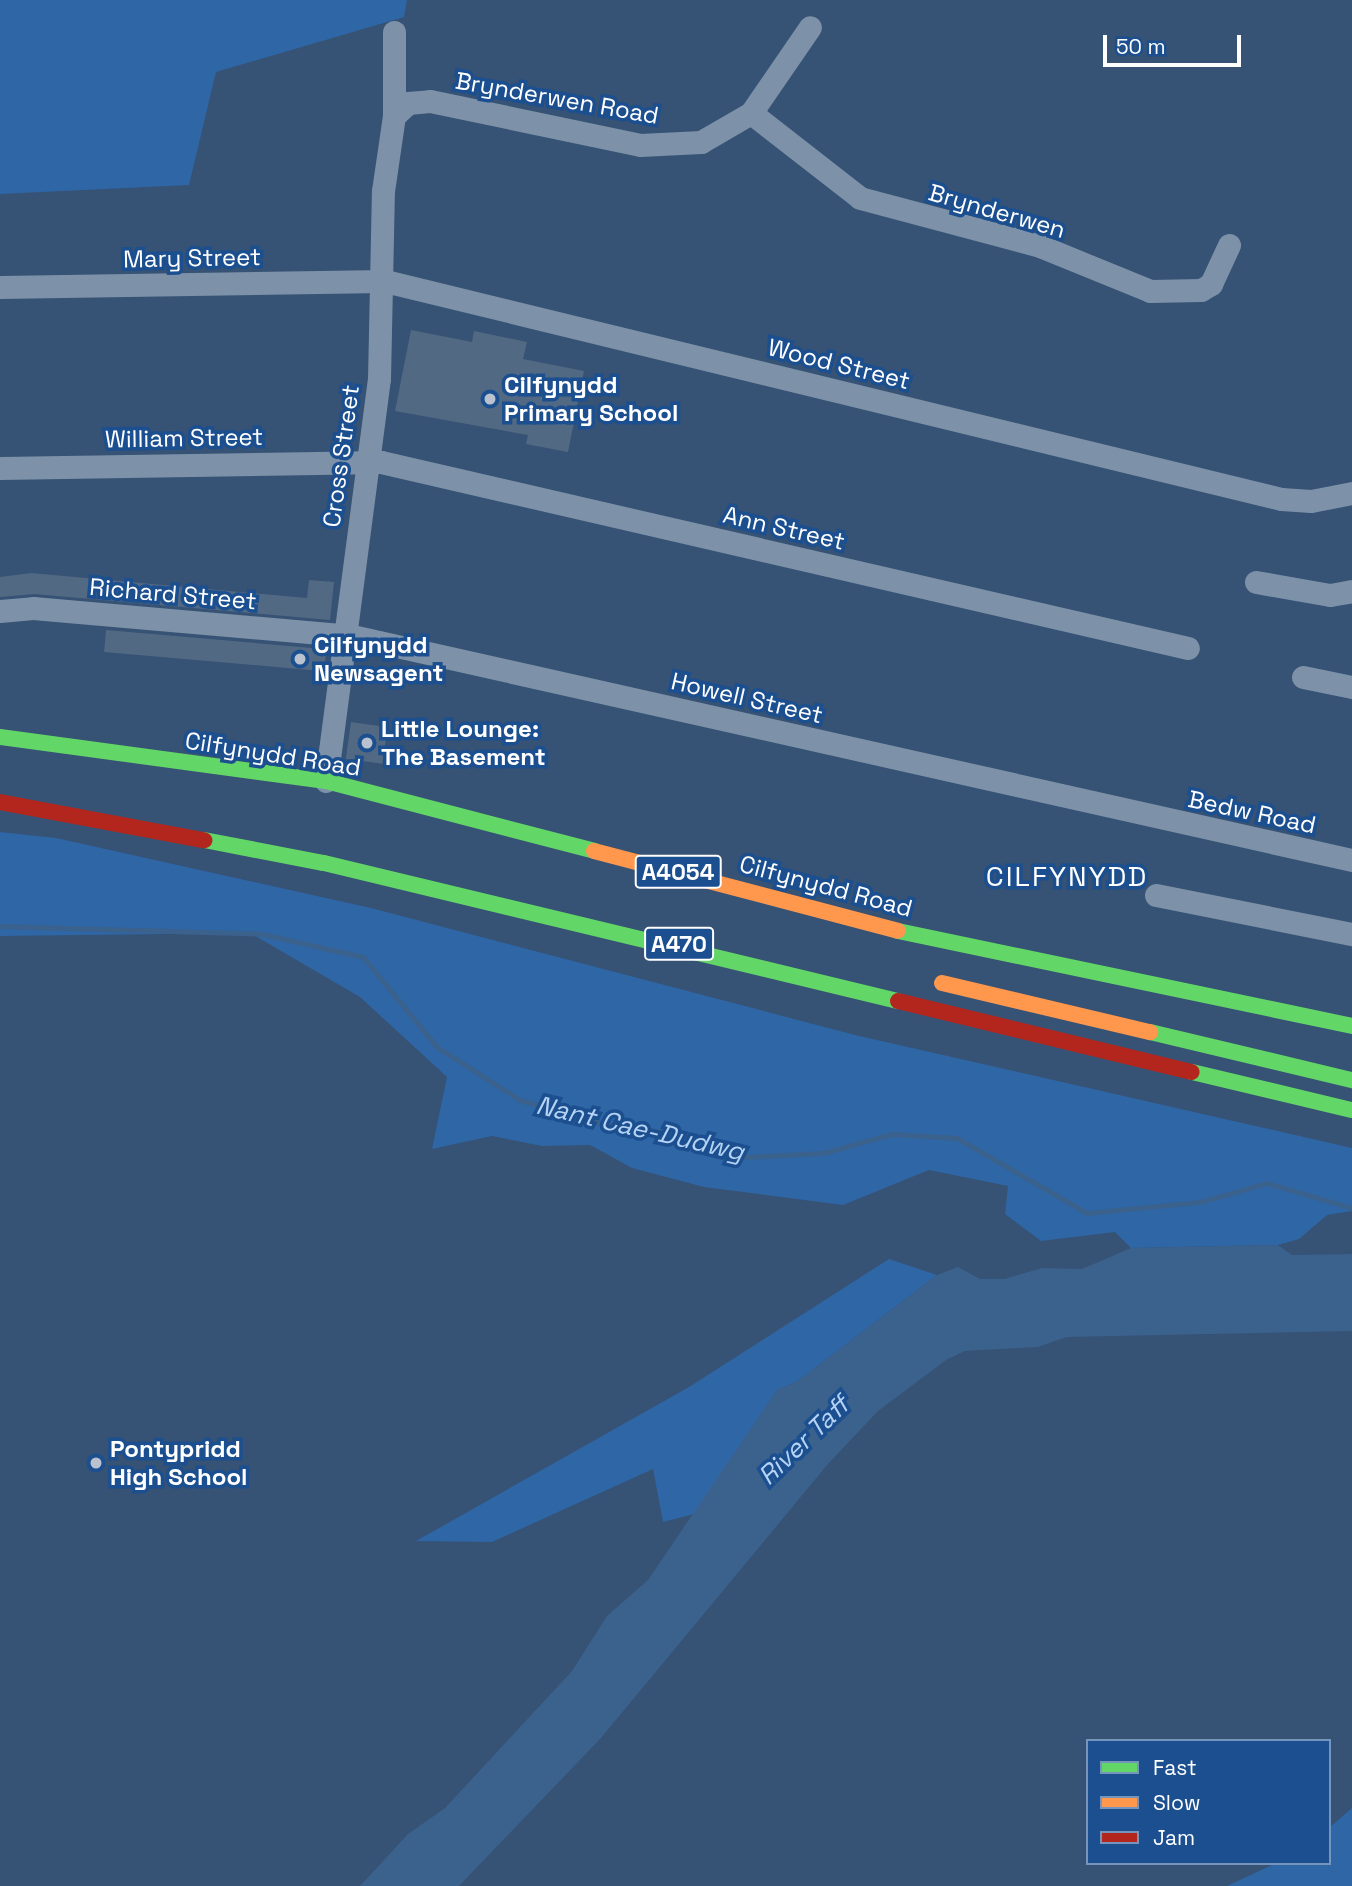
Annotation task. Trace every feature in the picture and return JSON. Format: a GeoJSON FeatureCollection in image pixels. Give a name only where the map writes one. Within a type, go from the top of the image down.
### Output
{"type":"FeatureCollection","features":[{"type":"Feature","properties":{"kind":"main road","name":"Cilfynydd Road"},"geometry":{"type":"LineString","coordinates":[[0,737],[326,781],[984,953],[1352,1026]]}},
{"type":"Feature","properties":{"kind":"main road","name":"A470"},"geometry":{"type":"LineString","coordinates":[[0,802],[337,866],[1352,1110]]}},
{"type":"Feature","properties":{"kind":"main road"},"geometry":{"type":"LineString","coordinates":[[929,979],[1352,1080]]}},
{"type":"Feature","properties":{"kind":"street","name":"Brynderwen Road"},"geometry":{"type":"LineString","coordinates":[[392,126],[408,103],[430,101],[640,145],[701,142],[751,113],[810,27]]}},
{"type":"Feature","properties":{"kind":"street","name":"Cross Street"},"geometry":{"type":"LineString","coordinates":[[326,781],[341,635],[369,461],[385,281],[383,191],[392,126],[394,32]]}},
{"type":"Feature","properties":{"kind":"street","name":"Brynderwen"},"geometry":{"type":"LineString","coordinates":[[751,113],[860,198],[1040,246],[1150,291],[1201,290],[1211,284],[1229,245]]}},
{"type":"Feature","properties":{"kind":"street","name":"Mary Street"},"geometry":{"type":"LineString","coordinates":[[0,287],[385,281]]}},
{"type":"Feature","properties":{"kind":"street","name":"Wood Street"},"geometry":{"type":"LineString","coordinates":[[385,281],[1281,499],[1311,501],[1352,493]]}},
{"type":"Feature","properties":{"kind":"street","name":"William Street"},"geometry":{"type":"LineString","coordinates":[[0,468],[369,461]]}},
{"type":"Feature","properties":{"kind":"street","name":"Ann Street"},"geometry":{"type":"LineString","coordinates":[[369,461],[1188,648]]}},
{"type":"Feature","properties":{"kind":"street"},"geometry":{"type":"LineString","coordinates":[[1256,582],[1329,595],[1352,591]]}},
{"type":"Feature","properties":{"kind":"street","name":"Richard Street"},"geometry":{"type":"LineString","coordinates":[[0,611],[33,608],[341,635]]}},
{"type":"Feature","properties":{"kind":"street","name":"Howell Street"},"geometry":{"type":"LineString","coordinates":[[341,635],[1142,815]]}},
{"type":"Feature","properties":{"kind":"street"},"geometry":{"type":"LineString","coordinates":[[1303,677],[1352,687]]}},
{"type":"Feature","properties":{"kind":"street","name":"Bedw Road"},"geometry":{"type":"LineString","coordinates":[[1142,815],[1352,860]]}},
{"type":"Feature","properties":{"kind":"street"},"geometry":{"type":"LineString","coordinates":[[1156,895],[1352,934]]}},
{"type":"Feature","properties":{"kind":"shaded area"},"geometry":{"type":"Polygon","coordinates":[[[0,0],[407,0],[404,17],[216,72],[189,185],[0,194],[0,0]]]}},
{"type":"Feature","properties":{"kind":"shaded area"},"geometry":{"type":"Polygon","coordinates":[[[0,832],[56,838],[371,908],[855,1035],[1352,1148],[1352,1211],[1327,1215],[1299,1239],[1278,1245],[1131,1248],[1115,1232],[1041,1241],[1005,1214],[1008,1186],[929,1170],[843,1205],[704,1187],[632,1168],[590,1145],[542,1146],[492,1136],[432,1149],[447,1077],[360,997],[250,933],[0,936],[0,832]]]}},
{"type":"Feature","properties":{"kind":"shaded area"},"geometry":{"type":"Polygon","coordinates":[[[889,1259],[937,1275],[798,1381],[777,1390],[694,1514],[663,1522],[653,1469],[492,1542],[416,1541],[689,1387],[889,1259]]]}},
{"type":"Feature","properties":{"kind":"shaded area"},"geometry":{"type":"Polygon","coordinates":[[[1352,1808],[1352,1886],[1227,1886],[1272,1865],[1331,1865],[1331,1826],[1352,1808]]]}},
{"type":"Feature","properties":{"kind":"water","name":"River Taff"},"geometry":{"type":"Polygon","coordinates":[[[1278,1245],[1292,1255],[1352,1254],[1352,1331],[1067,1337],[1038,1347],[965,1351],[946,1360],[878,1411],[828,1464],[601,1738],[459,1886],[360,1886],[408,1834],[445,1808],[572,1671],[607,1616],[648,1580],[777,1390],[798,1381],[937,1275],[958,1267],[980,1279],[1004,1279],[1042,1268],[1082,1269],[1131,1248],[1278,1245]]]}},
{"type":"Feature","properties":{"kind":"building"},"geometry":{"type":"Polygon","coordinates":[[[411,330],[472,342],[474,331],[527,342],[523,359],[584,371],[568,452],[526,444],[528,435],[395,411],[411,330]]]}},
{"type":"Feature","properties":{"kind":"building"},"geometry":{"type":"Polygon","coordinates":[[[31,573],[307,598],[309,580],[334,582],[330,620],[34,594],[0,597],[0,577],[31,573]]]}},
{"type":"Feature","properties":{"kind":"building"},"geometry":{"type":"Polygon","coordinates":[[[106,630],[326,649],[324,671],[104,652],[106,630]]]}},
{"type":"Feature","properties":{"kind":"building","name":"Little Lounge: The Basement"},"geometry":{"type":"Polygon","coordinates":[[[351,722],[388,727],[382,764],[346,759],[351,722]]]}},
{"type":"Feature","properties":{"kind":"waterway","name":"Nant Cae-Dudwg"},"geometry":{"type":"LineString","coordinates":[[0,926],[262,934],[363,957],[437,1047],[520,1100],[603,1124],[692,1136],[745,1157],[823,1153],[892,1134],[957,1138],[1087,1213],[1200,1202],[1267,1183],[1352,1208]]}},
{"type":"Feature","properties":{"kind":"traffic: fast"},"geometry":{"type":"LineString","coordinates":[[0,737],[326,781],[594,851]]}},
{"type":"Feature","properties":{"kind":"traffic: fast"},"geometry":{"type":"LineString","coordinates":[[204,840],[324,863],[898,1001]]}},
{"type":"Feature","properties":{"kind":"traffic: fast"},"geometry":{"type":"LineString","coordinates":[[898,931],[1352,1026]]}},
{"type":"Feature","properties":{"kind":"traffic: fast"},"geometry":{"type":"LineString","coordinates":[[1150,1032],[1352,1080]]}},
{"type":"Feature","properties":{"kind":"traffic: fast"},"geometry":{"type":"LineString","coordinates":[[1192,1072],[1352,1110]]}},
{"type":"Feature","properties":{"kind":"traffic: slow"},"geometry":{"type":"LineString","coordinates":[[594,851],[898,931]]}},
{"type":"Feature","properties":{"kind":"traffic: slow"},"geometry":{"type":"LineString","coordinates":[[942,983],[1150,1032]]}},
{"type":"Feature","properties":{"kind":"traffic: jam"},"geometry":{"type":"LineString","coordinates":[[0,802],[204,840]]}},
{"type":"Feature","properties":{"kind":"traffic: jam"},"geometry":{"type":"LineString","coordinates":[[898,1001],[1192,1072]]}},
{"type":"Feature","properties":{"kind":"place","name":"Cilfynydd Primary School"},"geometry":{"type":"Point","coordinates":[490,399]}},
{"type":"Feature","properties":{"kind":"place","name":"Cilfynydd Newsagent"},"geometry":{"type":"Point","coordinates":[300,659]}},
{"type":"Feature","properties":{"kind":"place","name":"Little Lounge: The Basement"},"geometry":{"type":"Point","coordinates":[367,743]}},
{"type":"Feature","properties":{"kind":"place","name":"Pontypridd High School"},"geometry":{"type":"Point","coordinates":[96,1463]}},
{"type":"Feature","properties":{"kind":"district","name":"CILFYNYDD"},"geometry":{"type":"Point","coordinates":[1067,876]}}]}
